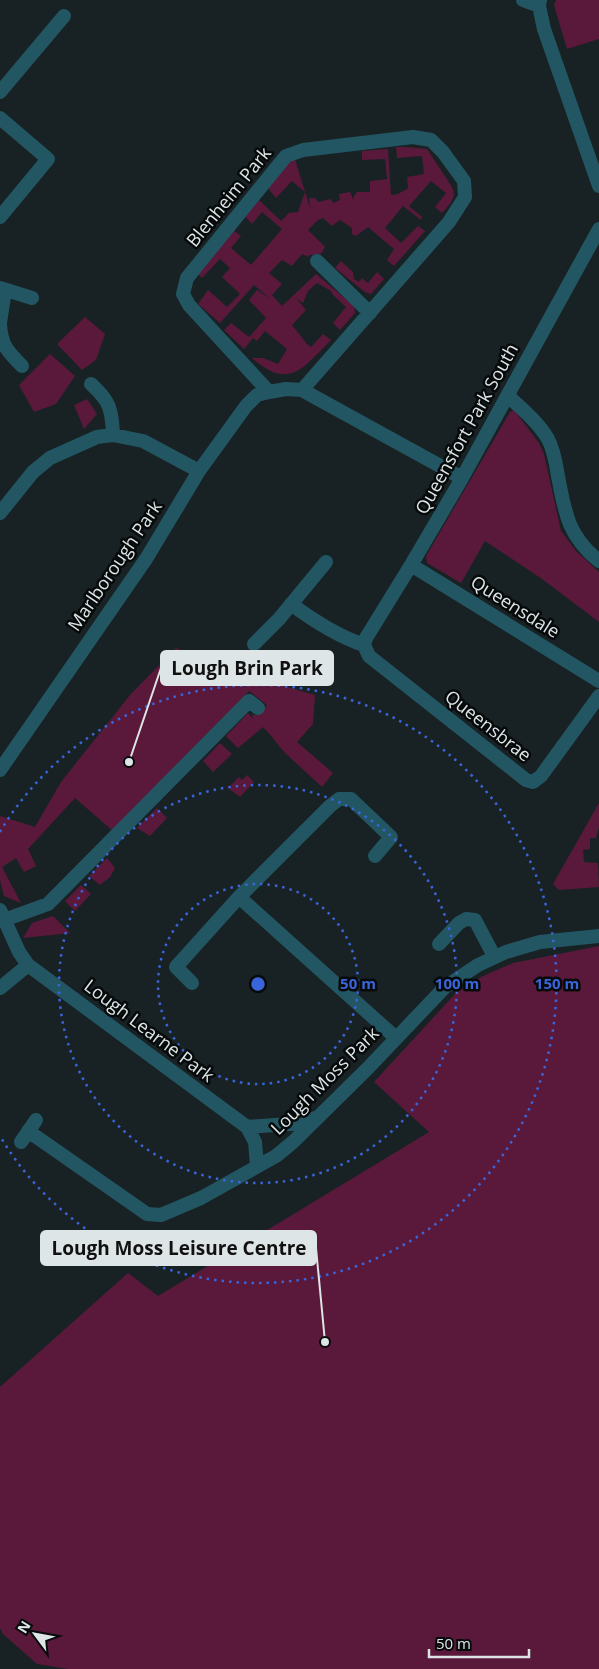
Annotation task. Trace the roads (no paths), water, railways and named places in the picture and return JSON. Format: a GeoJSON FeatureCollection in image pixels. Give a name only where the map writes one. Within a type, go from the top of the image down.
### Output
{"type":"FeatureCollection","features":[{"type":"Feature","properties":{"kind":"street"},"geometry":{"type":"LineString","coordinates":[[523,0],[539,3],[544,29],[599,186]]}},
{"type":"Feature","properties":{"kind":"street"},"geometry":{"type":"LineString","coordinates":[[0,92],[64,16]]}},
{"type":"Feature","properties":{"kind":"street"},"geometry":{"type":"LineString","coordinates":[[0,118],[48,159],[0,217]]}},
{"type":"Feature","properties":{"kind":"street","name":"Blenheim Park"},"geometry":{"type":"LineString","coordinates":[[269,392],[189,305],[183,294],[187,278],[286,156],[303,150],[398,139],[431,140],[443,152],[464,181],[464,197],[449,222],[302,390]]}},
{"type":"Feature","properties":{"kind":"street","name":"Queensfort Park South"},"geometry":{"type":"LineString","coordinates":[[364,645],[366,638],[462,478],[599,229]]}},
{"type":"Feature","properties":{"kind":"street"},"geometry":{"type":"LineString","coordinates":[[318,261],[370,313]]}},
{"type":"Feature","properties":{"kind":"street"},"geometry":{"type":"LineString","coordinates":[[22,366],[6,350],[0,336],[3,289],[32,298]]}},
{"type":"Feature","properties":{"kind":"street"},"geometry":{"type":"LineString","coordinates":[[91,384],[102,394],[112,412],[113,435]]}},
{"type":"Feature","properties":{"kind":"street"},"geometry":{"type":"LineString","coordinates":[[269,392],[286,389],[302,390],[462,478]]}},
{"type":"Feature","properties":{"kind":"street","name":"Marlborough Park"},"geometry":{"type":"LineString","coordinates":[[0,770],[146,559],[199,471],[246,406],[257,395],[269,392]]}},
{"type":"Feature","properties":{"kind":"street"},"geometry":{"type":"LineString","coordinates":[[508,396],[533,419],[548,439],[555,459],[570,525],[581,543],[599,561]]}},
{"type":"Feature","properties":{"kind":"street"},"geometry":{"type":"LineString","coordinates":[[0,513],[33,472],[50,458],[97,437],[113,435],[148,443],[199,471]]}},
{"type":"Feature","properties":{"kind":"street"},"geometry":{"type":"LineString","coordinates":[[254,644],[326,562]]}},
{"type":"Feature","properties":{"kind":"street","name":"Queensdale"},"geometry":{"type":"LineString","coordinates":[[411,565],[599,681]]}},
{"type":"Feature","properties":{"kind":"street"},"geometry":{"type":"LineString","coordinates":[[291,604],[331,631],[364,645]]}},
{"type":"Feature","properties":{"kind":"street","name":"Queensbrae"},"geometry":{"type":"LineString","coordinates":[[364,645],[368,656],[526,780],[533,782],[541,776],[599,696]]}},
{"type":"Feature","properties":{"kind":"street"},"geometry":{"type":"LineString","coordinates":[[0,988],[28,965],[19,952],[2,915],[48,904],[249,701],[258,708]]}},
{"type":"Feature","properties":{"kind":"street"},"geometry":{"type":"LineString","coordinates":[[192,983],[176,967],[239,897],[339,799],[350,799],[391,836],[375,856]]}},
{"type":"Feature","properties":{"kind":"street"},"geometry":{"type":"LineString","coordinates":[[239,897],[395,1037]]}},
{"type":"Feature","properties":{"kind":"street"},"geometry":{"type":"LineString","coordinates":[[439,944],[459,923],[466,919],[475,920],[494,956]]}},
{"type":"Feature","properties":{"kind":"street","name":"Lough Moss Park"},"geometry":{"type":"LineString","coordinates":[[28,1131],[147,1214],[161,1215],[201,1198],[276,1156],[293,1142],[368,1068],[395,1037],[445,987],[494,956],[540,942],[599,936]]}},
{"type":"Feature","properties":{"kind":"street","name":"Lough Learne Park"},"geometry":{"type":"LineString","coordinates":[[28,965],[247,1127]]}},
{"type":"Feature","properties":{"kind":"street"},"geometry":{"type":"LineString","coordinates":[[257,1165],[255,1142],[247,1127],[303,1122],[317,1117]]}},
{"type":"Feature","properties":{"kind":"place","name":"Lough Brin Park"},"geometry":{"type":"Point","coordinates":[129,762]}},
{"type":"Feature","properties":{"kind":"place","name":"Lough Moss Leisure Centre"},"geometry":{"type":"Point","coordinates":[325,1342]}}]}
